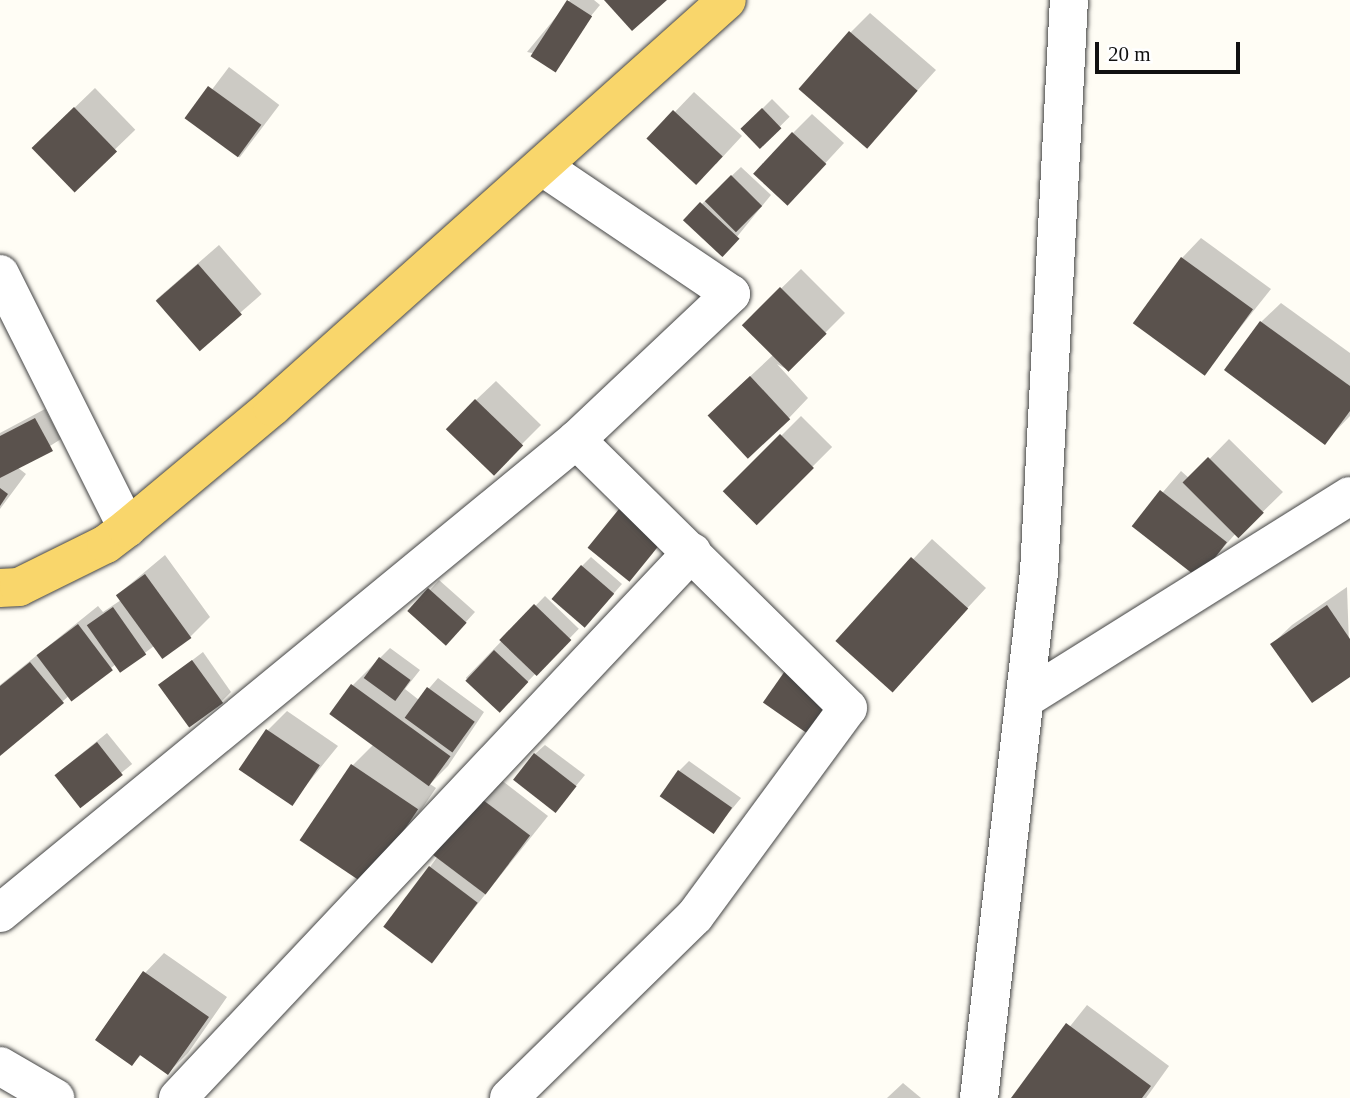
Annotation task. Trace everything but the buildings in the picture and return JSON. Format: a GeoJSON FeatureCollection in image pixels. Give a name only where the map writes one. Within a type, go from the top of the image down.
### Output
{"type":"FeatureCollection","features":[{"type":"Feature","properties":{"kind":"main road"},"geometry":{"type":"LineString","coordinates":[[0,588],[19,587],[106,544],[127,528],[283,398],[727,0]]}},
{"type":"Feature","properties":{"kind":"street"},"geometry":{"type":"LineString","coordinates":[[979,1098],[1039,572],[1069,0]]}},
{"type":"Feature","properties":{"kind":"street"},"geometry":{"type":"LineString","coordinates":[[0,913],[576,440],[731,294],[543,167]]}},
{"type":"Feature","properties":{"kind":"street"},"geometry":{"type":"LineString","coordinates":[[0,274],[127,528]]}},
{"type":"Feature","properties":{"kind":"street"},"geometry":{"type":"LineString","coordinates":[[509,1098],[695,916],[848,708],[692,551],[576,440]]}},
{"type":"Feature","properties":{"kind":"street"},"geometry":{"type":"LineString","coordinates":[[1025,699],[1350,496]]}},
{"type":"Feature","properties":{"kind":"street"},"geometry":{"type":"LineString","coordinates":[[178,1098],[692,551]]}},
{"type":"Feature","properties":{"kind":"street"},"geometry":{"type":"LineString","coordinates":[[0,1066],[55,1098]]}}]}
